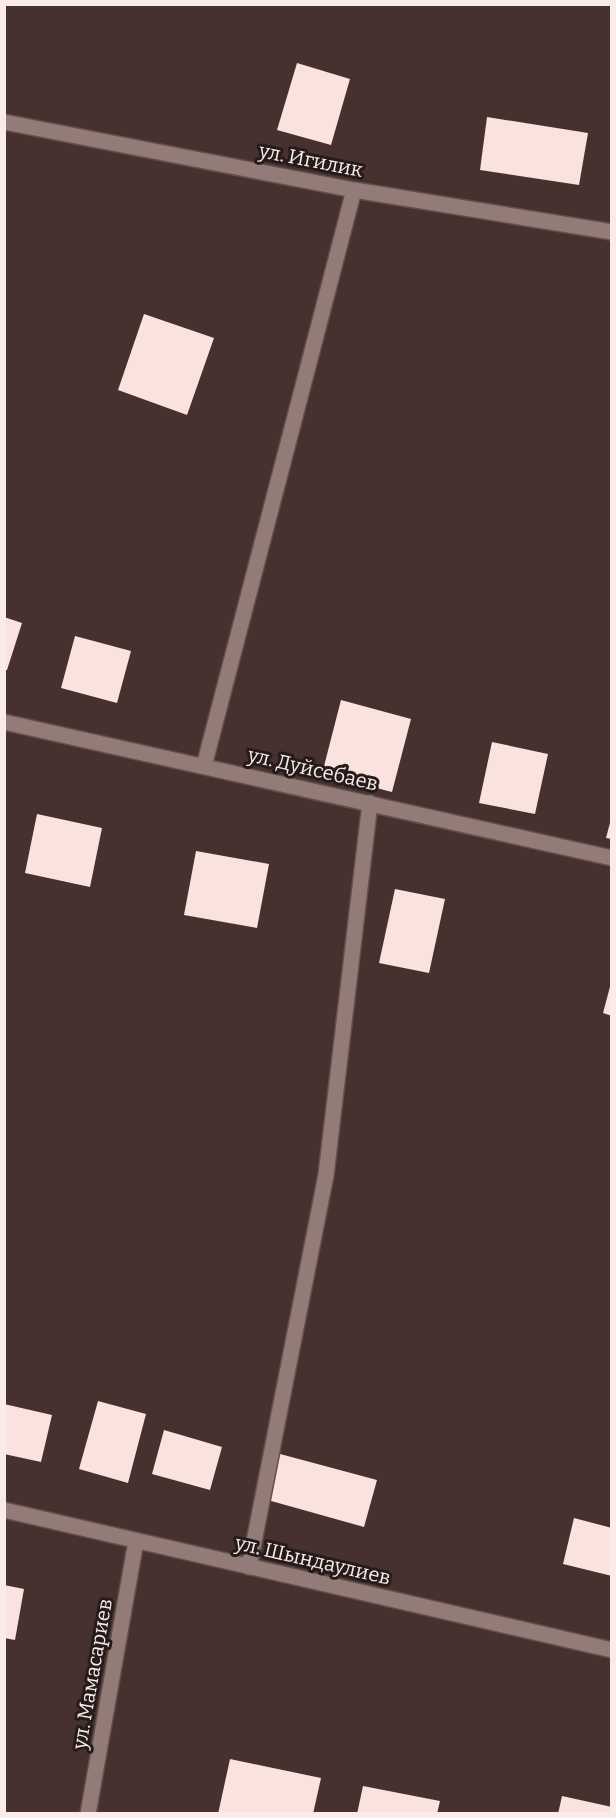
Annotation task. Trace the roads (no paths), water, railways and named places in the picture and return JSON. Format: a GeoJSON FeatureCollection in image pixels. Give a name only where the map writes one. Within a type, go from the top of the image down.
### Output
{"type":"FeatureCollection","features":[{"type":"Feature","properties":{"kind":"street","name":"ул. Игилик"},"geometry":{"type":"LineString","coordinates":[[4,122],[354,190],[612,232]]}},
{"type":"Feature","properties":{"kind":"street"},"geometry":{"type":"LineString","coordinates":[[204,766],[354,190]]}},
{"type":"Feature","properties":{"kind":"street","name":"ул. Дуйсебаев"},"geometry":{"type":"LineString","coordinates":[[4,722],[612,858]]}},
{"type":"Feature","properties":{"kind":"street"},"geometry":{"type":"LineString","coordinates":[[249,1567],[326,1175],[370,803]]}},
{"type":"Feature","properties":{"kind":"street","name":"ул. Шындаулиев"},"geometry":{"type":"LineString","coordinates":[[4,1510],[612,1650]]}},
{"type":"Feature","properties":{"kind":"street","name":"ул. Мамасариев"},"geometry":{"type":"LineString","coordinates":[[88,1814],[136,1541]]}}]}
